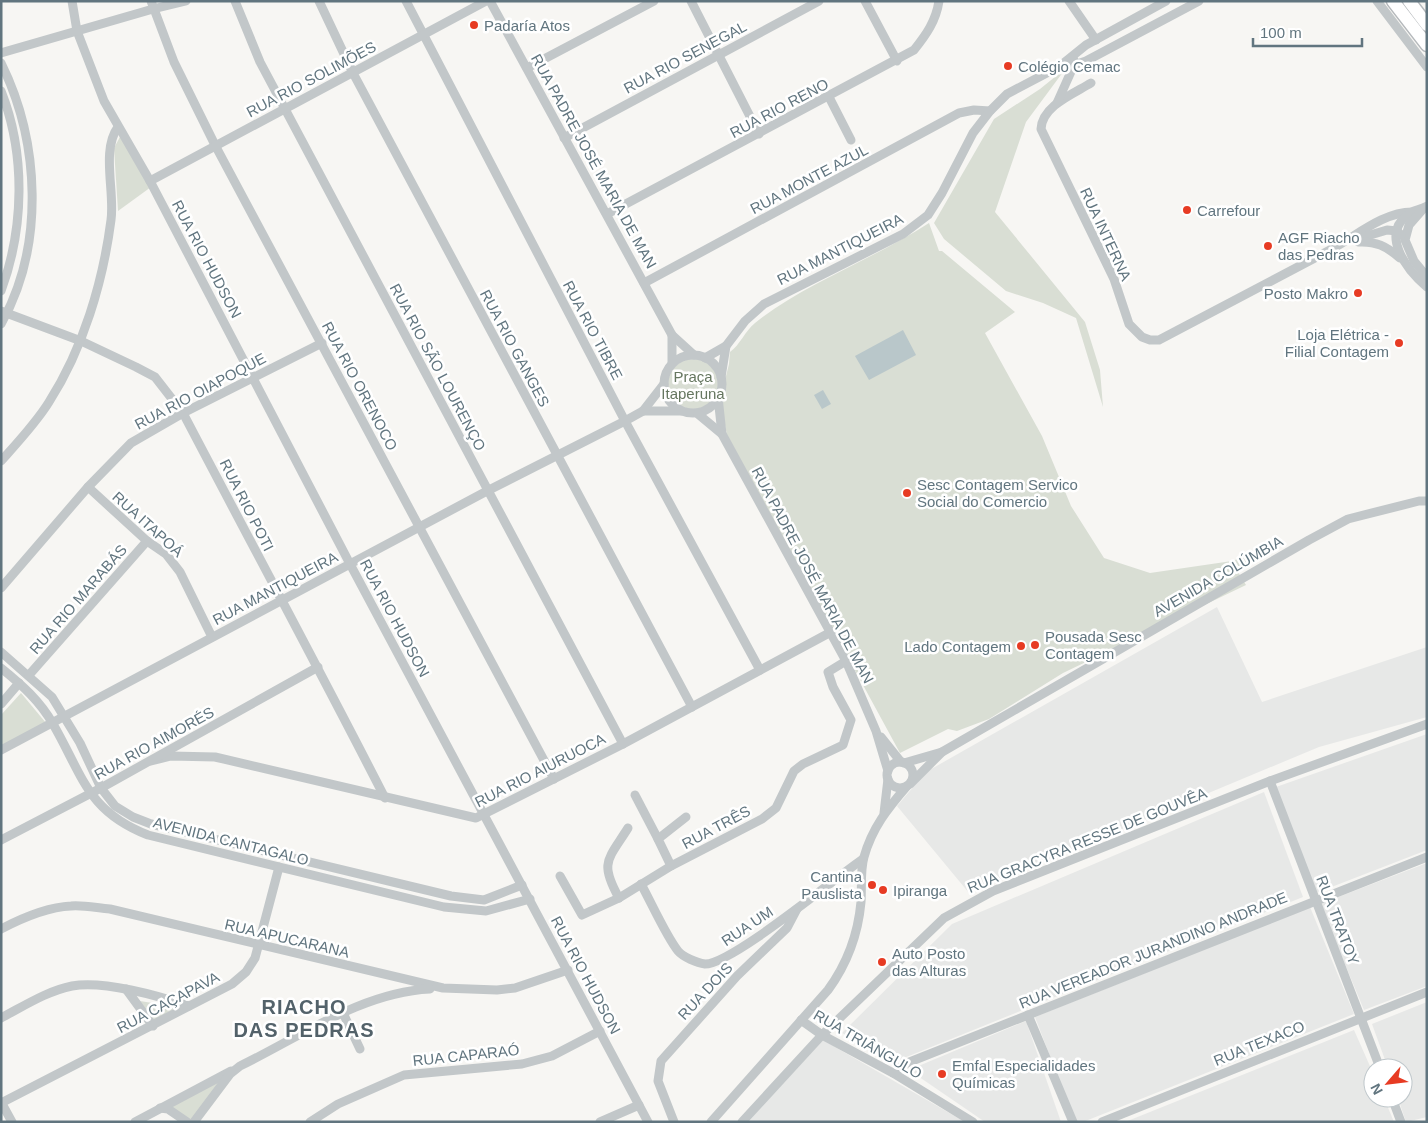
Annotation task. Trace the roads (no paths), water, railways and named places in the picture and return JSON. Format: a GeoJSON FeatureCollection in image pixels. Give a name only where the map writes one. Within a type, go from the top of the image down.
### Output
{"type":"FeatureCollection","features":[{"type":"Feature","properties":{"kind":"highway"},"geometry":{"type":"LineString","coordinates":[[1393,1],[1427,45]]}},
{"type":"Feature","properties":{"kind":"highway"},"geometry":{"type":"LineString","coordinates":[[1409,1],[1427,25]]}},
{"type":"Feature","properties":{"kind":"street","name":"RUA RIO HUDSON"},"geometry":{"type":"LineString","coordinates":[[72,1],[77,31],[104,102],[150,181],[350,564],[648,1122]]}},
{"type":"Feature","properties":{"kind":"street"},"geometry":{"type":"LineString","coordinates":[[1,53],[77,31],[152,5],[186,1]]}},
{"type":"Feature","properties":{"kind":"street","name":"RUA RIO SÃO LOURENÇO"},"geometry":{"type":"LineString","coordinates":[[235,1],[256,53],[623,744]]}},
{"type":"Feature","properties":{"kind":"street","name":"RUA RIO GANGES"},"geometry":{"type":"LineString","coordinates":[[319,1],[353,73],[692,707]]}},
{"type":"Feature","properties":{"kind":"street","name":"RUA RIO TIBRE"},"geometry":{"type":"LineString","coordinates":[[406,1],[625,421],[760,670]]}},
{"type":"Feature","properties":{"kind":"street","name":"RUA RIO SOLIMÕES"},"geometry":{"type":"LineString","coordinates":[[150,181],[486,1]]}},
{"type":"Feature","properties":{"kind":"street","name":"RUA PADRE JOSÉ MARIA DE MAN"},"geometry":{"type":"LineString","coordinates":[[490,1],[672,335],[694,355]]}},
{"type":"Feature","properties":{"kind":"street"},"geometry":{"type":"LineString","coordinates":[[527,68],[654,1]]}},
{"type":"Feature","properties":{"kind":"street"},"geometry":{"type":"LineString","coordinates":[[691,1],[759,134]]}},
{"type":"Feature","properties":{"kind":"street","name":"RUA RIO SENEGAL"},"geometry":{"type":"LineString","coordinates":[[564,138],[819,1]]}},
{"type":"Feature","properties":{"kind":"street"},"geometry":{"type":"LineString","coordinates":[[865,1],[897,61]]}},
{"type":"Feature","properties":{"kind":"street","name":"RUA RIO RENO"},"geometry":{"type":"LineString","coordinates":[[607,214],[897,61],[914,50],[926,36],[937,16],[940,1]]}},
{"type":"Feature","properties":{"kind":"street"},"geometry":{"type":"LineString","coordinates":[[1069,1],[1096,40]]}},
{"type":"Feature","properties":{"kind":"street","name":"RUA MANTIQUEIRA"},"geometry":{"type":"LineString","coordinates":[[705,358],[726,346],[744,321],[764,304],[903,234],[923,220],[942,193],[973,133],[990,111],[1007,94],[1060,66],[1076,52],[1166,1]]}},
{"type":"Feature","properties":{"kind":"street","name":"RUA MANTIQUEIRA"},"geometry":{"type":"LineString","coordinates":[[1060,66],[1074,65],[1109,50],[1199,1]]}},
{"type":"Feature","properties":{"kind":"street"},"geometry":{"type":"LineString","coordinates":[[1377,1],[1427,67]]}},
{"type":"Feature","properties":{"kind":"street","name":"RUA RIO ORENOCO"},"geometry":{"type":"LineString","coordinates":[[152,5],[174,62],[215,145],[554,779]]}},
{"type":"Feature","properties":{"kind":"street","name":"RUA INTERNA"},"geometry":{"type":"LineString","coordinates":[[1057,103],[1074,65],[1076,52]]}},
{"type":"Feature","properties":{"kind":"street"},"geometry":{"type":"LineString","coordinates":[[1,63],[16,96],[33,184],[29,238],[22,272],[1,324]]}},
{"type":"Feature","properties":{"kind":"street","name":"RUA INTERNA"},"geometry":{"type":"LineString","coordinates":[[1091,83],[1057,103],[1043,118],[1043,135],[1114,279],[1129,324],[1142,337],[1150,340],[1159,340],[1373,225],[1401,212],[1412,212],[1426,207]]}},
{"type":"Feature","properties":{"kind":"street"},"geometry":{"type":"LineString","coordinates":[[1,91],[18,155],[19,183],[18,209],[10,266],[1,292]]}},
{"type":"Feature","properties":{"kind":"street"},"geometry":{"type":"LineString","coordinates":[[829,97],[850,140]]}},
{"type":"Feature","properties":{"kind":"street","name":"RUA MONTE AZUL"},"geometry":{"type":"LineString","coordinates":[[644,283],[959,113],[974,110],[990,111]]}},
{"type":"Feature","properties":{"kind":"street"},"geometry":{"type":"LineString","coordinates":[[1,461],[49,402],[81,342],[112,218],[110,144],[118,127]]}},
{"type":"Feature","properties":{"kind":"street"},"geometry":{"type":"LineString","coordinates":[[1405,240],[1409,225],[1426,207]]}},
{"type":"Feature","properties":{"kind":"street"},"geometry":{"type":"LineString","coordinates":[[1402,260],[1397,246],[1397,230],[1403,220],[1412,212]]}},
{"type":"Feature","properties":{"kind":"street"},"geometry":{"type":"LineString","coordinates":[[1342,243],[1387,230],[1397,230]]}},
{"type":"Feature","properties":{"kind":"street"},"geometry":{"type":"LineString","coordinates":[[1397,230],[1405,240],[1414,261],[1427,277]]}},
{"type":"Feature","properties":{"kind":"street","name":"RUA INTERNA"},"geometry":{"type":"LineString","coordinates":[[1342,243],[1377,242],[1384,245],[1402,260],[1413,275],[1427,287]]}},
{"type":"Feature","properties":{"kind":"street","name":"RUA RIO POTI"},"geometry":{"type":"LineString","coordinates":[[4,313],[81,342],[154,377],[183,413],[318,667],[385,798]]}},
{"type":"Feature","properties":{"kind":"street","name":"RUA PADRE JOSÉ MARIA DE MAN"},"geometry":{"type":"LineString","coordinates":[[672,335],[672,362]]}},
{"type":"Feature","properties":{"kind":"street","name":"RUA RIO OIAPOQUE"},"geometry":{"type":"LineString","coordinates":[[1,588],[88,487],[131,443],[183,413],[322,342]]}},
{"type":"Feature","properties":{"kind":"street","name":"RUA MANTIQUEIRA"},"geometry":{"type":"LineString","coordinates":[[721,377],[726,346]]}},
{"type":"Feature","properties":{"kind":"street"},"geometry":{"type":"LineString","coordinates":[[643,411],[698,414],[708,409],[718,397],[721,377],[717,367],[705,358],[694,355],[680,357],[668,367],[664,384],[671,403],[682,412]]}},
{"type":"Feature","properties":{"kind":"street","name":"RUA MANTIQUEIRA"},"geometry":{"type":"LineString","coordinates":[[1,750],[488,491],[625,421],[643,411],[664,384]]}},
{"type":"Feature","properties":{"kind":"street","name":"RUA PADRE JOSÉ MARIA DE MAN"},"geometry":{"type":"LineString","coordinates":[[718,397],[722,434]]}},
{"type":"Feature","properties":{"kind":"street","name":"RUA PADRE JOSÉ MARIA DE MAN"},"geometry":{"type":"LineString","coordinates":[[698,414],[722,434],[846,661],[876,731],[888,775],[884,813]]}},
{"type":"Feature","properties":{"kind":"street","name":"RUA ITAPOÁ"},"geometry":{"type":"LineString","coordinates":[[88,487],[147,541],[166,554],[180,572],[212,637]]}},
{"type":"Feature","properties":{"kind":"street","name":"AVENIDA COLÚMBIA"},"geometry":{"type":"LineString","coordinates":[[908,785],[942,752],[1128,643],[1348,519],[1410,503],[1427,501]]}},
{"type":"Feature","properties":{"kind":"street","name":"RUA RIO MARABÁS"},"geometry":{"type":"LineString","coordinates":[[29,675],[147,541]]}},
{"type":"Feature","properties":{"kind":"street","name":"RUA RIO AIURUOCA"},"geometry":{"type":"LineString","coordinates":[[151,761],[171,756],[215,757],[455,815],[476,818],[485,816],[623,744],[830,632]]}},
{"type":"Feature","properties":{"kind":"street","name":"AVENIDA CANTAGALO"},"geometry":{"type":"LineString","coordinates":[[1,652],[52,697],[65,716],[101,788],[115,806],[133,817],[151,824],[425,891],[484,900],[522,885]]}},
{"type":"Feature","properties":{"kind":"street","name":"RUA TRÊS"},"geometry":{"type":"LineString","coordinates":[[560,876],[582,915],[618,898],[671,866],[762,818],[776,808],[794,772],[803,764],[843,745],[852,720],[833,687],[828,672],[846,661]]}},
{"type":"Feature","properties":{"kind":"street","name":"RUA RIO AIMORÉS"},"geometry":{"type":"LineString","coordinates":[[1,840],[151,761],[318,667]]}},
{"type":"Feature","properties":{"kind":"street","name":"AVENIDA CANTAGALO"},"geometry":{"type":"LineString","coordinates":[[1,668],[32,694],[53,723],[89,794],[112,817],[141,833],[444,907],[486,911],[530,899]]}},
{"type":"Feature","properties":{"kind":"street"},"geometry":{"type":"LineString","coordinates":[[1,704],[19,683]]}},
{"type":"Feature","properties":{"kind":"street","name":"RUA GRACYRA RESSE DE GOUVÊA"},"geometry":{"type":"LineString","coordinates":[[742,1122],[822,1036],[944,918],[963,905],[1027,877],[1270,781],[1427,724]]}},
{"type":"Feature","properties":{"kind":"street","name":"RUA PADRE JOSÉ MARIA DE MAN"},"geometry":{"type":"LineString","coordinates":[[876,731],[902,762]]}},
{"type":"Feature","properties":{"kind":"street"},"geometry":{"type":"LineString","coordinates":[[908,785],[896,787],[888,775],[892,766],[942,752]]}},
{"type":"Feature","properties":{"kind":"street"},"geometry":{"type":"LineString","coordinates":[[711,1122],[828,990],[848,958],[860,914],[863,859],[874,829],[884,813],[908,785],[913,772],[902,762]]}},
{"type":"Feature","properties":{"kind":"street","name":"RUA TRATOY"},"geometry":{"type":"LineString","coordinates":[[1270,781],[1376,1058]]}},
{"type":"Feature","properties":{"kind":"street"},"geometry":{"type":"LineString","coordinates":[[635,795],[671,866]]}},
{"type":"Feature","properties":{"kind":"street"},"geometry":{"type":"LineString","coordinates":[[658,839],[686,817]]}},
{"type":"Feature","properties":{"kind":"street"},"geometry":{"type":"LineString","coordinates":[[618,898],[606,870],[607,860],[628,828]]}},
{"type":"Feature","properties":{"kind":"street","name":"RUA VEREADOR JURANDINO ANDRADE"},"geometry":{"type":"LineString","coordinates":[[893,1073],[907,1062],[1028,1016],[1315,900],[1427,857]]}},
{"type":"Feature","properties":{"kind":"street","name":"RUA UM"},"geometry":{"type":"LineString","coordinates":[[641,884],[678,952],[690,959],[705,964],[724,959],[797,909],[863,859]]}},
{"type":"Feature","properties":{"kind":"street","name":"RUA CAÇAPAVA"},"geometry":{"type":"LineString","coordinates":[[1,1102],[232,984],[251,966],[278,867]]}},
{"type":"Feature","properties":{"kind":"street","name":"RUA APUCARANA"},"geometry":{"type":"LineString","coordinates":[[1,929],[17,920],[40,912],[70,906],[110,909],[258,946],[443,988],[497,990],[515,988],[535,983],[568,970]]}},
{"type":"Feature","properties":{"kind":"street","name":"RUA DOIS"},"geometry":{"type":"LineString","coordinates":[[674,1122],[658,1081],[661,1061],[737,976],[787,928],[797,909]]}},
{"type":"Feature","properties":{"kind":"street"},"geometry":{"type":"LineString","coordinates":[[1,1018],[52,992],[73,986],[91,985],[156,995],[189,1006]]}},
{"type":"Feature","properties":{"kind":"street"},"geometry":{"type":"LineString","coordinates":[[135,1122],[343,1013],[405,990],[443,988]]}},
{"type":"Feature","properties":{"kind":"street"},"geometry":{"type":"LineString","coordinates":[[126,990],[153,1026]]}},
{"type":"Feature","properties":{"kind":"street","name":"RUA TEXACO"},"geometry":{"type":"LineString","coordinates":[[1102,1122],[1427,992]]}},
{"type":"Feature","properties":{"kind":"street"},"geometry":{"type":"LineString","coordinates":[[343,1013],[360,1050]]}},
{"type":"Feature","properties":{"kind":"street"},"geometry":{"type":"LineString","coordinates":[[1028,1016],[1073,1122]]}},
{"type":"Feature","properties":{"kind":"street","name":"RUA TRIÂNGULO"},"geometry":{"type":"LineString","coordinates":[[801,1020],[822,1036],[893,1073],[973,1122]]}},
{"type":"Feature","properties":{"kind":"street","name":"RUA CAPARAÓ"},"geometry":{"type":"LineString","coordinates":[[310,1122],[338,1104],[404,1076],[522,1064],[552,1056],[600,1031]]}},
{"type":"Feature","properties":{"kind":"street"},"geometry":{"type":"LineString","coordinates":[[194,1122],[230,1074],[240,1066]]}},
{"type":"Feature","properties":{"kind":"street"},"geometry":{"type":"LineString","coordinates":[[1,1102],[12,1122]]}},
{"type":"Feature","properties":{"kind":"street"},"geometry":{"type":"LineString","coordinates":[[600,1122],[639,1105]]}},
{"type":"Feature","properties":{"kind":"street"},"geometry":{"type":"LineString","coordinates":[[160,1108],[168,1109],[187,1122]]}},
{"type":"Feature","properties":{"kind":"street"},"geometry":{"type":"LineString","coordinates":[[1396,1108],[1401,1122]]}},
{"type":"Feature","properties":{"kind":"place","name":"Padaría Atos"},"geometry":{"type":"Point","coordinates":[474,25]}},
{"type":"Feature","properties":{"kind":"place","name":"Colégio Cemac"},"geometry":{"type":"Point","coordinates":[1008,66]}},
{"type":"Feature","properties":{"kind":"place","name":"Carrefour"},"geometry":{"type":"Point","coordinates":[1187,210]}},
{"type":"Feature","properties":{"kind":"place","name":"AGF Riacho das Pedras"},"geometry":{"type":"Point","coordinates":[1268,246]}},
{"type":"Feature","properties":{"kind":"place","name":"Posto Makro"},"geometry":{"type":"Point","coordinates":[1358,293]}},
{"type":"Feature","properties":{"kind":"place","name":"Loja Elétrica - Filial Contagem"},"geometry":{"type":"Point","coordinates":[1399,343]}},
{"type":"Feature","properties":{"kind":"place","name":"Sesc Contagem Servico Social do Comercio"},"geometry":{"type":"Point","coordinates":[907,493]}},
{"type":"Feature","properties":{"kind":"place","name":"Pousada Sesc Contagem"},"geometry":{"type":"Point","coordinates":[1035,645]}},
{"type":"Feature","properties":{"kind":"place","name":"Lado Contagem"},"geometry":{"type":"Point","coordinates":[1021,646]}},
{"type":"Feature","properties":{"kind":"place","name":"Cantina Pauslista"},"geometry":{"type":"Point","coordinates":[872,885]}},
{"type":"Feature","properties":{"kind":"place","name":"Ipiranga"},"geometry":{"type":"Point","coordinates":[883,890]}},
{"type":"Feature","properties":{"kind":"place","name":"Auto Posto das Alturas"},"geometry":{"type":"Point","coordinates":[882,962]}},
{"type":"Feature","properties":{"kind":"place","name":"Emfal Especialidades Químicas"},"geometry":{"type":"Point","coordinates":[942,1074]}},
{"type":"Feature","properties":{"kind":"district","name":"RIACHO DAS PEDRAS"},"geometry":{"type":"Point","coordinates":[304,1018]}},
{"type":"Feature","properties":{"kind":"park label","name":"Praça Itaperuna"},"geometry":{"type":"Point","coordinates":[693,384]}}]}
